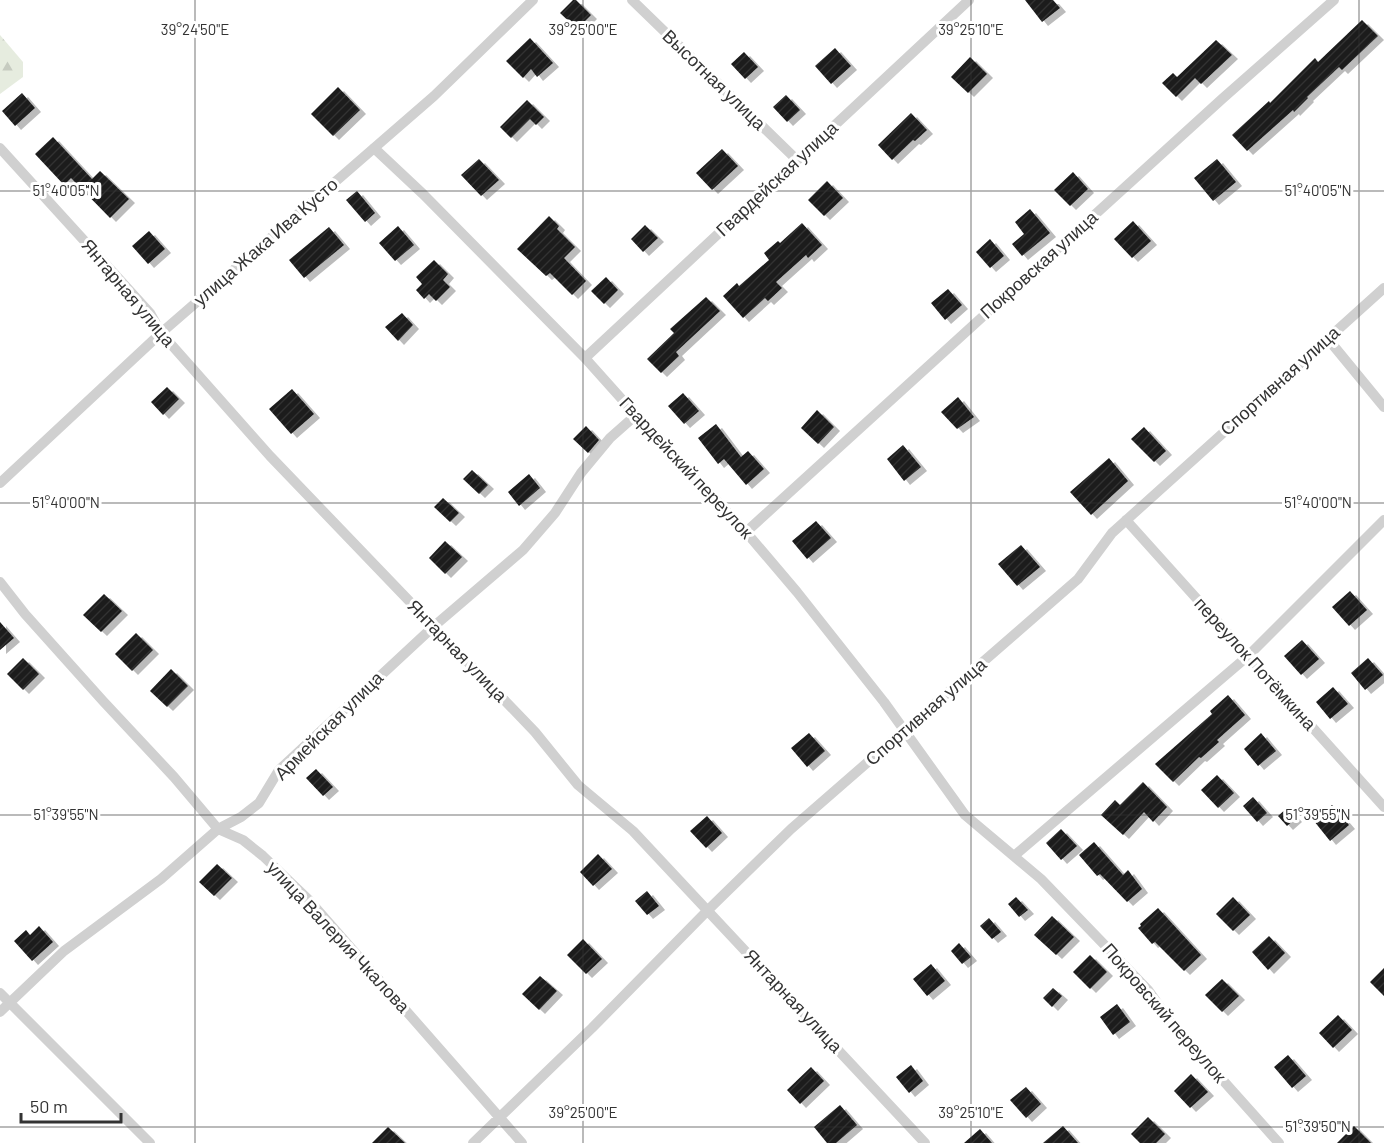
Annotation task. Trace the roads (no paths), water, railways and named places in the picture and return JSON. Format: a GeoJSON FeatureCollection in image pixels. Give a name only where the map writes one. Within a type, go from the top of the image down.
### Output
{"type":"FeatureCollection","features":[{"type":"Feature","properties":{"kind":"street","name":"улица Жака Ива Кусто"},"geometry":{"type":"LineString","coordinates":[[0,483],[161,333],[434,96],[533,0]]}},
{"type":"Feature","properties":{"kind":"street","name":"Высотная улица"},"geometry":{"type":"LineString","coordinates":[[632,0],[797,160]]}},
{"type":"Feature","properties":{"kind":"street","name":"Гвардейская улица"},"geometry":{"type":"LineString","coordinates":[[585,358],[969,0]]}},
{"type":"Feature","properties":{"kind":"street","name":"Покровская улица"},"geometry":{"type":"LineString","coordinates":[[746,532],[1213,107],[1334,0]]}},
{"type":"Feature","properties":{"kind":"street","name":"Янтарная улица"},"geometry":{"type":"LineString","coordinates":[[0,148],[150,313],[161,333],[270,456],[535,732],[578,785],[633,831],[925,1143]]}},
{"type":"Feature","properties":{"kind":"street","name":"Гвардейский переулок"},"geometry":{"type":"LineString","coordinates":[[374,148],[423,194],[585,358],[746,532],[884,702],[965,816]]}},
{"type":"Feature","properties":{"kind":"street","name":"Спортивная улица"},"geometry":{"type":"LineString","coordinates":[[473,1143],[791,829],[1078,579],[1112,533],[1384,288]]}},
{"type":"Feature","properties":{"kind":"street"},"geometry":{"type":"LineString","coordinates":[[1328,339],[1384,407]]}},
{"type":"Feature","properties":{"kind":"street","name":"Армейская улица"},"geometry":{"type":"LineString","coordinates":[[0,1012],[64,951],[161,879],[218,829],[241,817],[259,803],[279,770],[433,627],[523,550],[555,513],[581,473],[603,447],[636,415]]}},
{"type":"Feature","properties":{"kind":"street","name":"переулок Потёмкина"},"geometry":{"type":"LineString","coordinates":[[1126,520],[1384,807]]}},
{"type":"Feature","properties":{"kind":"street"},"geometry":{"type":"LineString","coordinates":[[1014,856],[1248,656],[1384,520]]}},
{"type":"Feature","properties":{"kind":"street","name":"улица Валерия Чкалова"},"geometry":{"type":"LineString","coordinates":[[0,582],[33,623],[174,777],[218,829],[243,840],[308,899],[522,1143]]}},
{"type":"Feature","properties":{"kind":"street","name":"Покровский переулок"},"geometry":{"type":"LineString","coordinates":[[965,816],[1041,879],[1148,990],[1170,1022],[1280,1143]]}},
{"type":"Feature","properties":{"kind":"street"},"geometry":{"type":"LineString","coordinates":[[0,993],[150,1143]]}}]}
